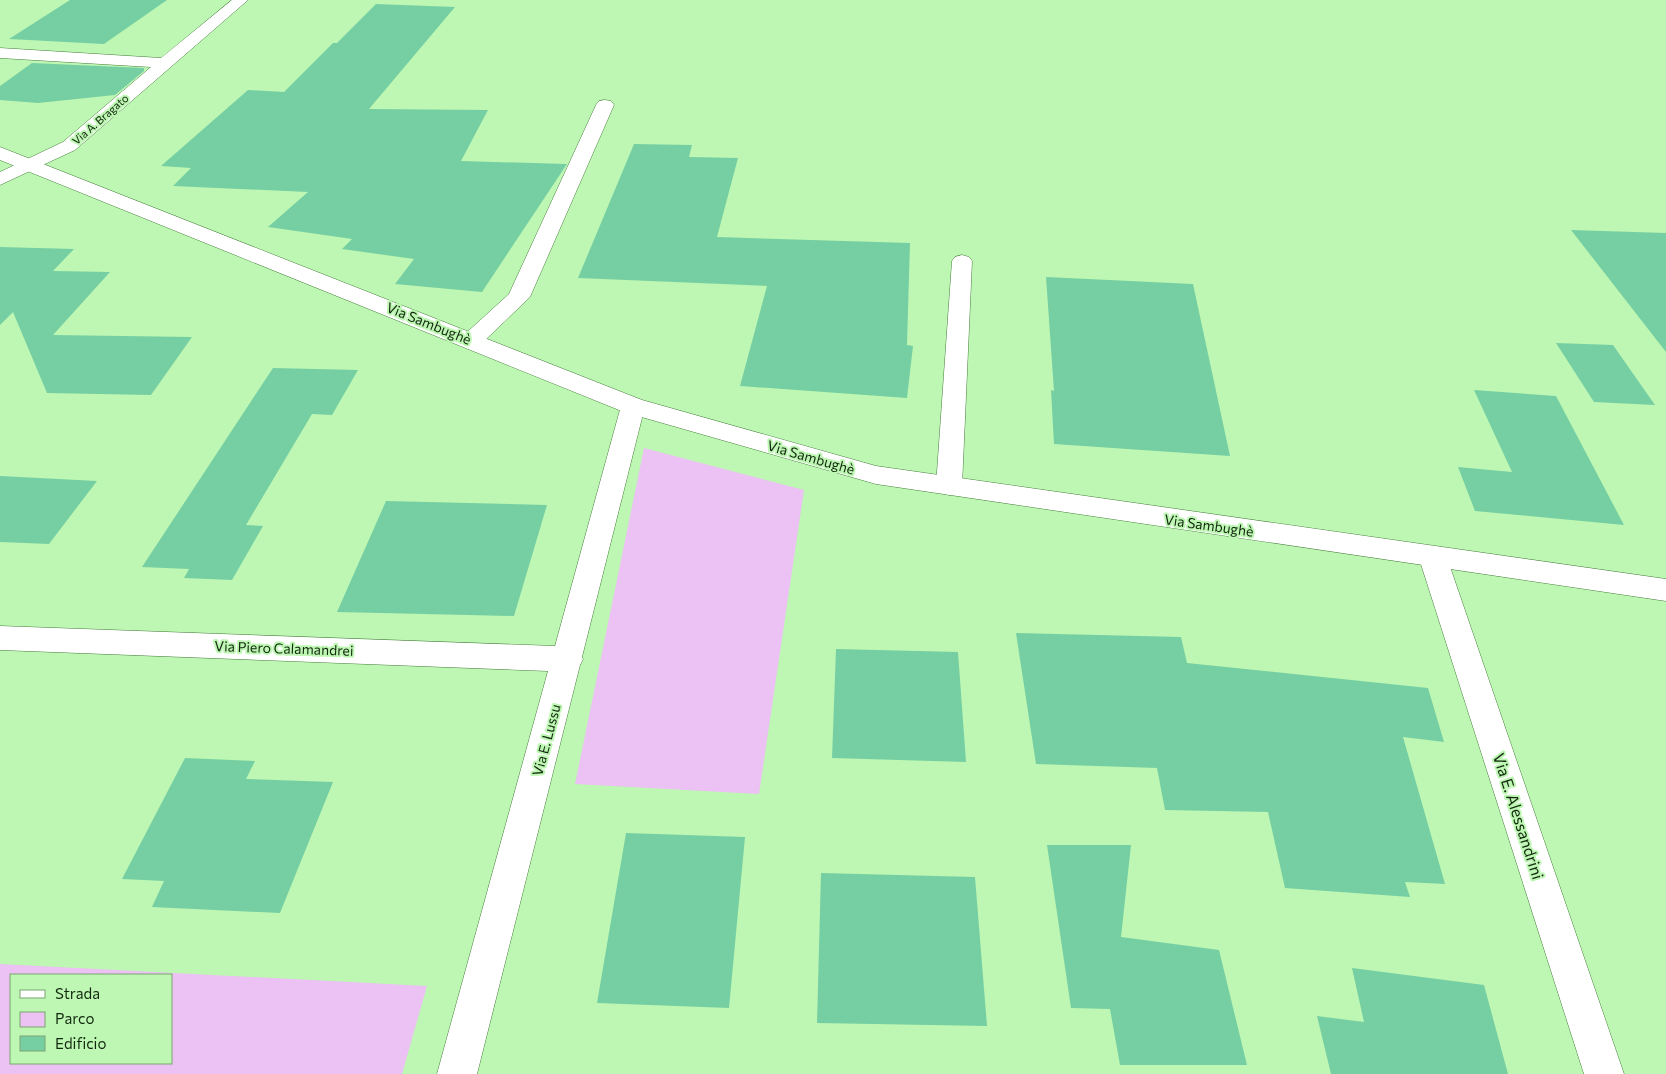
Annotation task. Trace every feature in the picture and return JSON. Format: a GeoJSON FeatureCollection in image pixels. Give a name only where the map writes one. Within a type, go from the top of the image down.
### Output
{"type":"FeatureCollection","features":[{"type":"Feature","properties":{"kind":"street","name":"Via A. Bragato"},"geometry":{"type":"LineString","coordinates":[[0,179],[69,146],[241,0]]}},
{"type":"Feature","properties":{"kind":"street"},"geometry":{"type":"LineString","coordinates":[[0,53],[165,63]]}},
{"type":"Feature","properties":{"kind":"street"},"geometry":{"type":"LineString","coordinates":[[472,340],[519,297],[604,105]]}},
{"type":"Feature","properties":{"kind":"street","name":"Via Sambughè"},"geometry":{"type":"LineString","coordinates":[[0,153],[472,340],[633,406],[876,476],[1433,558],[1666,590]]}},
{"type":"Feature","properties":{"kind":"street"},"geometry":{"type":"LineString","coordinates":[[948,486],[962,261]]}},
{"type":"Feature","properties":{"kind":"street","name":"Via E. Lussu"},"geometry":{"type":"LineString","coordinates":[[457,1074],[568,659],[633,406]]}},
{"type":"Feature","properties":{"kind":"street","name":"Via E. Alessandrini"},"geometry":{"type":"LineString","coordinates":[[1433,558],[1604,1074]]}},
{"type":"Feature","properties":{"kind":"street","name":"Via Piero Calamandrei"},"geometry":{"type":"LineString","coordinates":[[0,638],[568,659]]}},
{"type":"Feature","properties":{"kind":"green space"},"geometry":{"type":"Polygon","coordinates":[[[644,448],[804,490],[759,794],[575,784],[644,448]]]}},
{"type":"Feature","properties":{"kind":"green space"},"geometry":{"type":"Polygon","coordinates":[[[0,964],[427,986],[402,1074],[0,1074],[0,964]]]}},
{"type":"Feature","properties":{"kind":"building"},"geometry":{"type":"Polygon","coordinates":[[[70,0],[167,0],[104,44],[9,39],[70,0]]]}},
{"type":"Feature","properties":{"kind":"building"},"geometry":{"type":"Polygon","coordinates":[[[376,4],[455,7],[369,109],[488,110],[461,161],[567,164],[482,292],[395,284],[414,259],[342,249],[352,239],[268,227],[308,192],[173,186],[191,168],[161,166],[248,90],[284,92],[333,43],[337,43],[376,4]]]}},
{"type":"Feature","properties":{"kind":"building"},"geometry":{"type":"Polygon","coordinates":[[[32,63],[144,68],[144,71],[115,95],[38,103],[0,100],[0,86],[32,63]]]}},
{"type":"Feature","properties":{"kind":"building"},"geometry":{"type":"Polygon","coordinates":[[[634,144],[692,145],[689,157],[738,158],[717,237],[910,243],[907,345],[913,346],[907,398],[740,386],[767,286],[578,278],[634,144]]]}},
{"type":"Feature","properties":{"kind":"building"},"geometry":{"type":"Polygon","coordinates":[[[1571,230],[1666,233],[1666,352],[1571,230]]]}},
{"type":"Feature","properties":{"kind":"building"},"geometry":{"type":"Polygon","coordinates":[[[0,247],[74,249],[53,271],[110,272],[53,335],[192,337],[151,395],[47,393],[13,312],[0,325],[0,247]]]}},
{"type":"Feature","properties":{"kind":"building"},"geometry":{"type":"Polygon","coordinates":[[[1046,277],[1193,284],[1230,456],[1054,444],[1051,390],[1054,391],[1046,277]]]}},
{"type":"Feature","properties":{"kind":"building"},"geometry":{"type":"Polygon","coordinates":[[[1556,343],[1613,345],[1655,405],[1594,402],[1556,343]]]}},
{"type":"Feature","properties":{"kind":"building"},"geometry":{"type":"Polygon","coordinates":[[[273,368],[358,370],[332,415],[312,414],[246,525],[263,526],[232,580],[184,578],[189,569],[142,567],[273,368]]]}},
{"type":"Feature","properties":{"kind":"building"},"geometry":{"type":"Polygon","coordinates":[[[1474,390],[1556,396],[1624,525],[1475,511],[1458,467],[1512,472],[1474,390]]]}},
{"type":"Feature","properties":{"kind":"building"},"geometry":{"type":"Polygon","coordinates":[[[0,476],[97,481],[49,544],[0,542],[0,476]]]}},
{"type":"Feature","properties":{"kind":"building"},"geometry":{"type":"Polygon","coordinates":[[[386,501],[547,505],[514,616],[337,612],[386,501]]]}},
{"type":"Feature","properties":{"kind":"building"},"geometry":{"type":"Polygon","coordinates":[[[1016,633],[1181,637],[1187,663],[1428,688],[1444,742],[1403,737],[1445,884],[1405,882],[1410,897],[1285,888],[1268,812],[1165,810],[1157,768],[1036,764],[1016,633]]]}},
{"type":"Feature","properties":{"kind":"building"},"geometry":{"type":"Polygon","coordinates":[[[836,649],[958,652],[966,762],[832,758],[836,649]]]}},
{"type":"Feature","properties":{"kind":"building"},"geometry":{"type":"Polygon","coordinates":[[[185,758],[255,761],[246,779],[333,782],[280,913],[152,907],[164,881],[122,879],[185,758]]]}},
{"type":"Feature","properties":{"kind":"building"},"geometry":{"type":"Polygon","coordinates":[[[626,833],[745,837],[729,1008],[597,1003],[626,833]]]}},
{"type":"Feature","properties":{"kind":"building"},"geometry":{"type":"Polygon","coordinates":[[[1047,845],[1131,845],[1121,937],[1219,950],[1247,1065],[1120,1065],[1110,1009],[1071,1008],[1047,845]]]}},
{"type":"Feature","properties":{"kind":"building"},"geometry":{"type":"Polygon","coordinates":[[[821,873],[975,877],[987,1026],[817,1023],[821,873]]]}},
{"type":"Feature","properties":{"kind":"building"},"geometry":{"type":"Polygon","coordinates":[[[1352,968],[1484,985],[1508,1074],[1331,1074],[1317,1016],[1364,1022],[1352,968]]]}}]}
